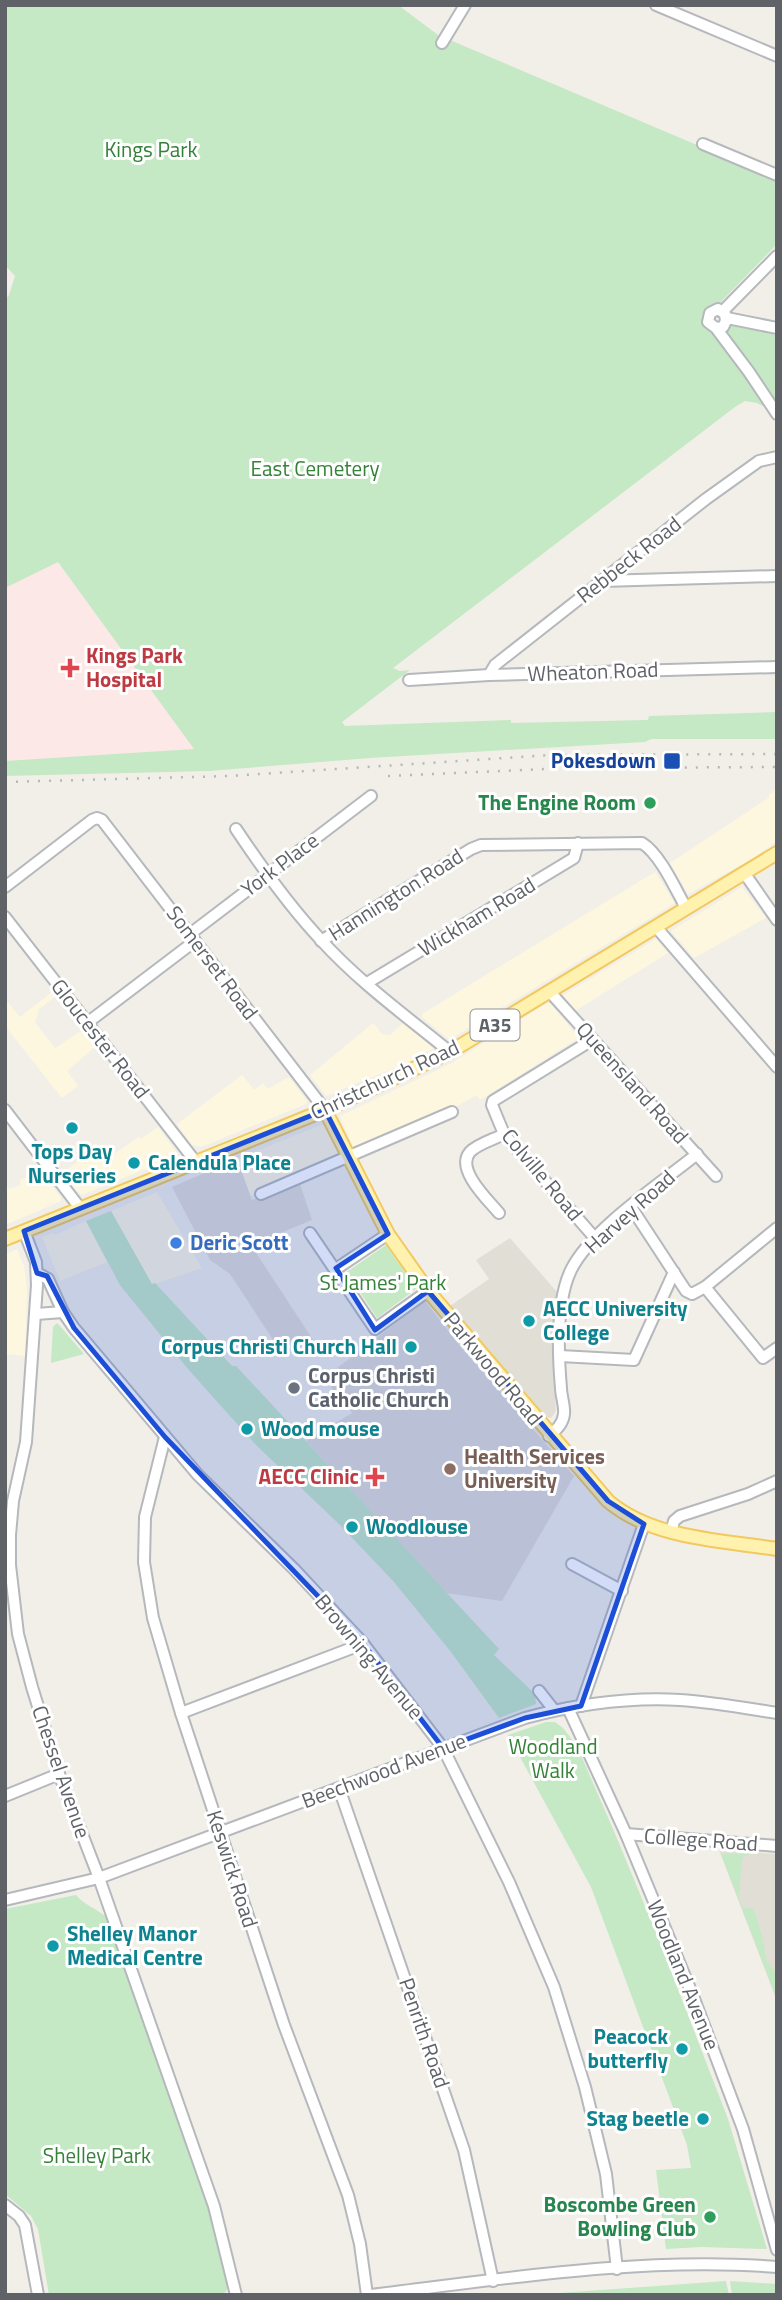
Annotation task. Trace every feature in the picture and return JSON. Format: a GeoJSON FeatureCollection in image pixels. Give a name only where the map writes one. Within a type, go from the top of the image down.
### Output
{"type":"FeatureCollection","features":[{"type":"Feature","properties":{"kind":"main road","name":"Christchurch Road"},"geometry":{"type":"LineString","coordinates":[[5,1238],[325,1110],[450,1052],[777,853]]}},
{"type":"Feature","properties":{"kind":"main road","name":"Parkwood Road"},"geometry":{"type":"LineString","coordinates":[[325,1110],[388,1234],[428,1291],[549,1436],[608,1501],[623,1514],[644,1524],[777,1549]]}},
{"type":"Feature","properties":{"kind":"street"},"geometry":{"type":"LineString","coordinates":[[442,43],[465,5]]}},
{"type":"Feature","properties":{"kind":"street"},"geometry":{"type":"LineString","coordinates":[[656,5],[777,56]]}},
{"type":"Feature","properties":{"kind":"street"},"geometry":{"type":"LineString","coordinates":[[703,144],[777,175]]}},
{"type":"Feature","properties":{"kind":"street"},"geometry":{"type":"LineString","coordinates":[[716,328],[723,327],[725,315],[777,256]]}},
{"type":"Feature","properties":{"kind":"street"},"geometry":{"type":"LineString","coordinates":[[777,328],[725,315],[715,309],[708,316],[708,322],[716,328],[777,414]]}},
{"type":"Feature","properties":{"kind":"street","name":"Rebbeck Road"},"geometry":{"type":"LineString","coordinates":[[489,675],[495,664],[759,461],[777,457]]}},
{"type":"Feature","properties":{"kind":"street"},"geometry":{"type":"LineString","coordinates":[[602,581],[777,576]]}},
{"type":"Feature","properties":{"kind":"street","name":"Wheaton Road"},"geometry":{"type":"LineString","coordinates":[[409,680],[489,675],[777,667]]}},
{"type":"Feature","properties":{"kind":"street","name":"York Place"},"geometry":{"type":"LineString","coordinates":[[87,1023],[267,875],[371,796]]}},
{"type":"Feature","properties":{"kind":"street","name":"Somerset Road"},"geometry":{"type":"LineString","coordinates":[[5,887],[97,818],[103,820],[325,1110]]}},
{"type":"Feature","properties":{"kind":"street"},"geometry":{"type":"LineString","coordinates":[[236,829],[267,875],[321,941],[450,1052]]}},
{"type":"Feature","properties":{"kind":"street","name":"Wickham Road"},"geometry":{"type":"LineString","coordinates":[[367,983],[574,858],[578,843]]}},
{"type":"Feature","properties":{"kind":"street","name":"Hannington Road"},"geometry":{"type":"LineString","coordinates":[[321,941],[476,846],[642,843],[648,846],[661,865],[686,908]]}},
{"type":"Feature","properties":{"kind":"street"},"geometry":{"type":"LineString","coordinates":[[745,874],[777,920]]}},
{"type":"Feature","properties":{"kind":"street","name":"Gloucester Road"},"geometry":{"type":"LineString","coordinates":[[5,917],[195,1161]]}},
{"type":"Feature","properties":{"kind":"street"},"geometry":{"type":"LineString","coordinates":[[656,927],[777,1067]]}},
{"type":"Feature","properties":{"kind":"street","name":"Queensland Road"},"geometry":{"type":"LineString","coordinates":[[549,991],[716,1176]]}},
{"type":"Feature","properties":{"kind":"street","name":"Colville Road"},"geometry":{"type":"LineString","coordinates":[[592,1040],[493,1101],[492,1109],[504,1134],[594,1237]]}},
{"type":"Feature","properties":{"kind":"street"},"geometry":{"type":"LineString","coordinates":[[6,1112],[80,1208]]}},
{"type":"Feature","properties":{"kind":"street"},"geometry":{"type":"LineString","coordinates":[[261,1194],[453,1112]]}},
{"type":"Feature","properties":{"kind":"street"},"geometry":{"type":"LineString","coordinates":[[499,1213],[466,1169],[466,1160],[471,1151],[504,1134]]}},
{"type":"Feature","properties":{"kind":"street","name":"Harvey Road"},"geometry":{"type":"LineString","coordinates":[[549,1436],[561,1425],[564,1415],[560,1356],[564,1288],[571,1270],[594,1237],[697,1154]]}},
{"type":"Feature","properties":{"kind":"street"},"geometry":{"type":"LineString","coordinates":[[631,1208],[686,1291],[692,1294],[705,1287],[777,1228]]}},
{"type":"Feature","properties":{"kind":"street","name":"Chessel Avenue"},"geometry":{"type":"LineString","coordinates":[[24,1231],[36,1262],[37,1273],[26,1442],[13,1501],[10,1565],[18,1634],[59,1774],[99,1878],[214,2206],[236,2295]]}},
{"type":"Feature","properties":{"kind":"street"},"geometry":{"type":"LineString","coordinates":[[310,1233],[375,1329],[428,1291]]}},
{"type":"Feature","properties":{"kind":"street"},"geometry":{"type":"LineString","coordinates":[[336,1269],[388,1234]]}},
{"type":"Feature","properties":{"kind":"street"},"geometry":{"type":"LineString","coordinates":[[560,1356],[634,1360],[674,1272]]}},
{"type":"Feature","properties":{"kind":"street","name":"Browning Avenue"},"geometry":{"type":"LineString","coordinates":[[37,1273],[48,1279],[63,1312],[165,1437],[222,1500],[294,1569],[362,1642],[443,1748],[509,1882],[554,1987],[585,2087],[606,2174],[617,2269]]}},
{"type":"Feature","properties":{"kind":"street"},"geometry":{"type":"LineString","coordinates":[[705,1287],[763,1358],[777,1348]]}},
{"type":"Feature","properties":{"kind":"street"},"geometry":{"type":"LineString","coordinates":[[36,1314],[63,1312]]}},
{"type":"Feature","properties":{"kind":"street","name":"Keswick Road"},"geometry":{"type":"LineString","coordinates":[[165,1437],[145,1517],[144,1562],[153,1618],[181,1713],[284,2025],[348,2195],[369,2295]]}},
{"type":"Feature","properties":{"kind":"street"},"geometry":{"type":"LineString","coordinates":[[671,1531],[674,1521],[680,1516],[748,1494],[777,1481]]}},
{"type":"Feature","properties":{"kind":"street"},"geometry":{"type":"LineString","coordinates":[[581,1706],[644,1524]]}},
{"type":"Feature","properties":{"kind":"street"},"geometry":{"type":"LineString","coordinates":[[572,1564],[622,1591]]}},
{"type":"Feature","properties":{"kind":"street"},"geometry":{"type":"LineString","coordinates":[[181,1713],[362,1642]]}},
{"type":"Feature","properties":{"kind":"street"},"geometry":{"type":"LineString","coordinates":[[539,1691],[554,1710]]}},
{"type":"Feature","properties":{"kind":"street","name":"Beechwood Avenue"},"geometry":{"type":"LineString","coordinates":[[5,1900],[99,1878],[524,1718],[554,1710],[678,1700],[777,1713]]}},
{"type":"Feature","properties":{"kind":"street","name":"Woodland Avenue"},"geometry":{"type":"LineString","coordinates":[[568,1708],[626,1835],[693,1996],[743,2129],[777,2250]]}},
{"type":"Feature","properties":{"kind":"street"},"geometry":{"type":"LineString","coordinates":[[5,1796],[59,1774]]}},
{"type":"Feature","properties":{"kind":"street","name":"Penrith Road"},"geometry":{"type":"LineString","coordinates":[[339,1788],[464,2150],[494,2281]]}},
{"type":"Feature","properties":{"kind":"street","name":"College Road"},"geometry":{"type":"LineString","coordinates":[[626,1835],[777,1846]]}},
{"type":"Feature","properties":{"kind":"street"},"geometry":{"type":"LineString","coordinates":[[5,2205],[19,2216],[25,2225],[38,2295]]}},
{"type":"Feature","properties":{"kind":"street"},"geometry":{"type":"LineString","coordinates":[[369,2295],[617,2269],[698,2264],[777,2267]]}},
{"type":"Feature","properties":{"kind":"highlighted area"},"geometry":{"type":"Polygon","coordinates":[[[325,1110],[388,1234],[336,1268],[375,1330],[428,1291],[608,1501],[644,1524],[581,1706],[525,1718],[443,1748],[362,1642],[165,1437],[74,1328],[47,1276],[37,1273],[24,1231],[325,1110]]]}},
{"type":"Feature","properties":{"kind":"shaded area","name":"Kings Park Hospital"},"geometry":{"type":"Polygon","coordinates":[[[57,562],[195,749],[5,761],[5,588],[57,562]]]}},
{"type":"Feature","properties":{"kind":"shaded area"},"geometry":{"type":"Polygon","coordinates":[[[777,788],[777,841],[752,859],[688,894],[670,863],[770,797],[768,796],[777,788]]]}},
{"type":"Feature","properties":{"kind":"shaded area"},"geometry":{"type":"Polygon","coordinates":[[[655,872],[675,903],[452,1038],[447,1038],[422,1017],[422,1014],[655,872]]]}},
{"type":"Feature","properties":{"kind":"shaded area"},"geometry":{"type":"Polygon","coordinates":[[[742,887],[766,918],[694,958],[671,931],[742,887]]]}},
{"type":"Feature","properties":{"kind":"shaded area"},"geometry":{"type":"Polygon","coordinates":[[[656,939],[668,953],[575,1011],[562,996],[656,939]]]}},
{"type":"Feature","properties":{"kind":"shaded area"},"geometry":{"type":"Polygon","coordinates":[[[52,992],[56,996],[39,1009],[35,1022],[55,1048],[82,1030],[95,1047],[67,1071],[78,1086],[62,1098],[5,1026],[5,999],[20,1017],[52,992]]]}},
{"type":"Feature","properties":{"kind":"shaded area"},"geometry":{"type":"Polygon","coordinates":[[[547,1003],[551,1004],[577,1039],[480,1100],[477,1095],[455,1107],[354,1149],[340,1116],[452,1063],[547,1003]]]}},
{"type":"Feature","properties":{"kind":"shaded area"},"geometry":{"type":"Polygon","coordinates":[[[373,1023],[382,1034],[390,1035],[403,1023],[434,1048],[409,1062],[326,1096],[310,1075],[373,1023]]]}},
{"type":"Feature","properties":{"kind":"shaded area"},"geometry":{"type":"Polygon","coordinates":[[[242,1075],[254,1090],[263,1083],[268,1089],[289,1077],[307,1101],[306,1104],[201,1147],[192,1145],[177,1124],[242,1075]]]}},
{"type":"Feature","properties":{"kind":"shaded area"},"geometry":{"type":"Polygon","coordinates":[[[323,1124],[339,1156],[250,1196],[237,1159],[323,1124]]]}},
{"type":"Feature","properties":{"kind":"shaded area","name":"Calendula Place"},"geometry":{"type":"Polygon","coordinates":[[[158,1127],[177,1153],[175,1157],[82,1195],[63,1173],[96,1143],[108,1158],[158,1127]]]}},
{"type":"Feature","properties":{"kind":"shaded area"},"geometry":{"type":"Polygon","coordinates":[[[237,1159],[252,1200],[299,1181],[312,1220],[251,1245],[317,1346],[293,1339],[279,1349],[230,1274],[210,1260],[172,1187],[237,1159]]]}},
{"type":"Feature","properties":{"kind":"shaded area"},"geometry":{"type":"Polygon","coordinates":[[[41,1172],[61,1197],[61,1201],[5,1225],[5,1181],[9,1189],[20,1185],[20,1180],[41,1172]]]}},
{"type":"Feature","properties":{"kind":"shaded area"},"geometry":{"type":"Polygon","coordinates":[[[157,1192],[202,1268],[152,1285],[111,1211],[157,1192]]]}},
{"type":"Feature","properties":{"kind":"shaded area"},"geometry":{"type":"Polygon","coordinates":[[[86,1221],[107,1262],[60,1281],[42,1237],[53,1233],[55,1235],[86,1221]]]}},
{"type":"Feature","properties":{"kind":"shaded area","name":"Health Services University"},"geometry":{"type":"Polygon","coordinates":[[[510,1238],[557,1292],[553,1353],[556,1411],[551,1418],[546,1417],[450,1306],[489,1279],[476,1260],[510,1238]]]}},
{"type":"Feature","properties":{"kind":"shaded area"},"geometry":{"type":"Polygon","coordinates":[[[17,1249],[24,1266],[27,1289],[25,1356],[5,1354],[5,1255],[17,1249]]]}},
{"type":"Feature","properties":{"kind":"shaded area","name":"Health Services University"},"geometry":{"type":"Polygon","coordinates":[[[425,1301],[460,1346],[574,1476],[502,1601],[446,1593],[306,1441],[352,1413],[342,1395],[338,1397],[328,1382],[333,1371],[425,1301]]]}},
{"type":"Feature","properties":{"kind":"shaded area"},"geometry":{"type":"Polygon","coordinates":[[[719,1850],[777,1854],[777,2001],[719,1850]]]}},
{"type":"Feature","properties":{"kind":"green space"},"geometry":{"type":"Polygon","coordinates":[[[5,5],[398,5],[438,35],[777,179],[777,244],[712,311],[709,320],[714,322],[727,319],[744,328],[777,335],[777,413],[757,403],[745,401],[735,407],[393,668],[400,671],[410,670],[342,722],[345,726],[511,720],[511,723],[648,720],[649,716],[777,712],[777,739],[651,739],[645,742],[370,758],[209,771],[5,776],[5,761],[194,749],[58,562],[5,588],[5,300],[15,276],[5,265],[5,5]]]}},
{"type":"Feature","properties":{"kind":"green space","name":"Woodland Walk"},"geometry":{"type":"Polygon","coordinates":[[[111,1211],[152,1284],[155,1283],[232,1366],[236,1366],[499,1649],[494,1655],[535,1694],[536,1704],[499,1718],[451,1652],[394,1582],[339,1524],[257,1446],[188,1369],[120,1285],[86,1221],[111,1211]]]}},
{"type":"Feature","properties":{"kind":"green space","name":"St James' Park"},"geometry":{"type":"Polygon","coordinates":[[[386,1245],[416,1289],[377,1318],[347,1272],[386,1245]]]}},
{"type":"Feature","properties":{"kind":"green space"},"geometry":{"type":"Polygon","coordinates":[[[57,1323],[84,1354],[51,1363],[53,1327],[57,1323]]]}},
{"type":"Feature","properties":{"kind":"green space","name":"Woodland Walk"},"geometry":{"type":"Polygon","coordinates":[[[546,1722],[555,1722],[563,1728],[577,1746],[616,1836],[728,2119],[767,2249],[666,2249],[656,2170],[691,2168],[687,2145],[591,1887],[508,1735],[546,1722]]]}},
{"type":"Feature","properties":{"kind":"green space"},"geometry":{"type":"Polygon","coordinates":[[[721,1854],[750,1854],[742,1858],[739,1897],[742,1907],[754,1909],[766,1960],[777,1974],[777,2000],[721,1854]]]}},
{"type":"Feature","properties":{"kind":"green space","name":"Shelley Park"},"geometry":{"type":"Polygon","coordinates":[[[76,1895],[107,1917],[211,2212],[229,2281],[226,2292],[219,2295],[49,2295],[38,2229],[31,2216],[5,2194],[5,1909],[76,1895]]]}},
{"type":"Feature","properties":{"kind":"green space"},"geometry":{"type":"Polygon","coordinates":[[[726,2281],[729,2295],[532,2295],[726,2281]]]}},
{"type":"Feature","properties":{"kind":"green space"},"geometry":{"type":"Polygon","coordinates":[[[730,2281],[777,2284],[777,2295],[732,2295],[730,2281]]]}},
{"type":"Feature","properties":{"kind":"railway"},"geometry":{"type":"LineString","coordinates":[[5,782],[229,776],[551,755],[777,754]]}},
{"type":"Feature","properties":{"kind":"railway"},"geometry":{"type":"LineString","coordinates":[[388,776],[569,768],[777,767]]}},
{"type":"Feature","properties":{"kind":"place","name":"Kings Park Hospital"},"geometry":{"type":"Point","coordinates":[70,668]}},
{"type":"Feature","properties":{"kind":"place","name":"Pokesdown"},"geometry":{"type":"Point","coordinates":[672,761]}},
{"type":"Feature","properties":{"kind":"place","name":"The Engine Room"},"geometry":{"type":"Point","coordinates":[650,803]}},
{"type":"Feature","properties":{"kind":"place","name":"Tops Day Nurseries"},"geometry":{"type":"Point","coordinates":[72,1128]}},
{"type":"Feature","properties":{"kind":"place","name":"Calendula Place"},"geometry":{"type":"Point","coordinates":[134,1163]}},
{"type":"Feature","properties":{"kind":"place","name":"Deric Scott"},"geometry":{"type":"Point","coordinates":[176,1243]}},
{"type":"Feature","properties":{"kind":"place","name":"AECC University College"},"geometry":{"type":"Point","coordinates":[529,1321]}},
{"type":"Feature","properties":{"kind":"place","name":"Corpus Christi Church Hall"},"geometry":{"type":"Point","coordinates":[411,1347]}},
{"type":"Feature","properties":{"kind":"place","name":"Corpus Christi Catholic Church"},"geometry":{"type":"Point","coordinates":[294,1388]}},
{"type":"Feature","properties":{"kind":"place","name":"Wood mouse"},"geometry":{"type":"Point","coordinates":[247,1429]}},
{"type":"Feature","properties":{"kind":"place","name":"Health Services University"},"geometry":{"type":"Point","coordinates":[450,1469]}},
{"type":"Feature","properties":{"kind":"place","name":"AECC Clinic"},"geometry":{"type":"Point","coordinates":[375,1477]}},
{"type":"Feature","properties":{"kind":"place","name":"Woodlouse"},"geometry":{"type":"Point","coordinates":[352,1527]}},
{"type":"Feature","properties":{"kind":"place","name":"Shelley Manor Medical Centre"},"geometry":{"type":"Point","coordinates":[53,1946]}},
{"type":"Feature","properties":{"kind":"place","name":"Peacock butterfly"},"geometry":{"type":"Point","coordinates":[682,2049]}},
{"type":"Feature","properties":{"kind":"place","name":"Stag beetle"},"geometry":{"type":"Point","coordinates":[703,2119]}},
{"type":"Feature","properties":{"kind":"place","name":"Boscombe Green Bowling Club"},"geometry":{"type":"Point","coordinates":[710,2217]}},
{"type":"Feature","properties":{"kind":"park label","name":"Kings Park"},"geometry":{"type":"Point","coordinates":[151,150]}},
{"type":"Feature","properties":{"kind":"park label","name":"East Cemetery"},"geometry":{"type":"Point","coordinates":[315,469]}}]}
